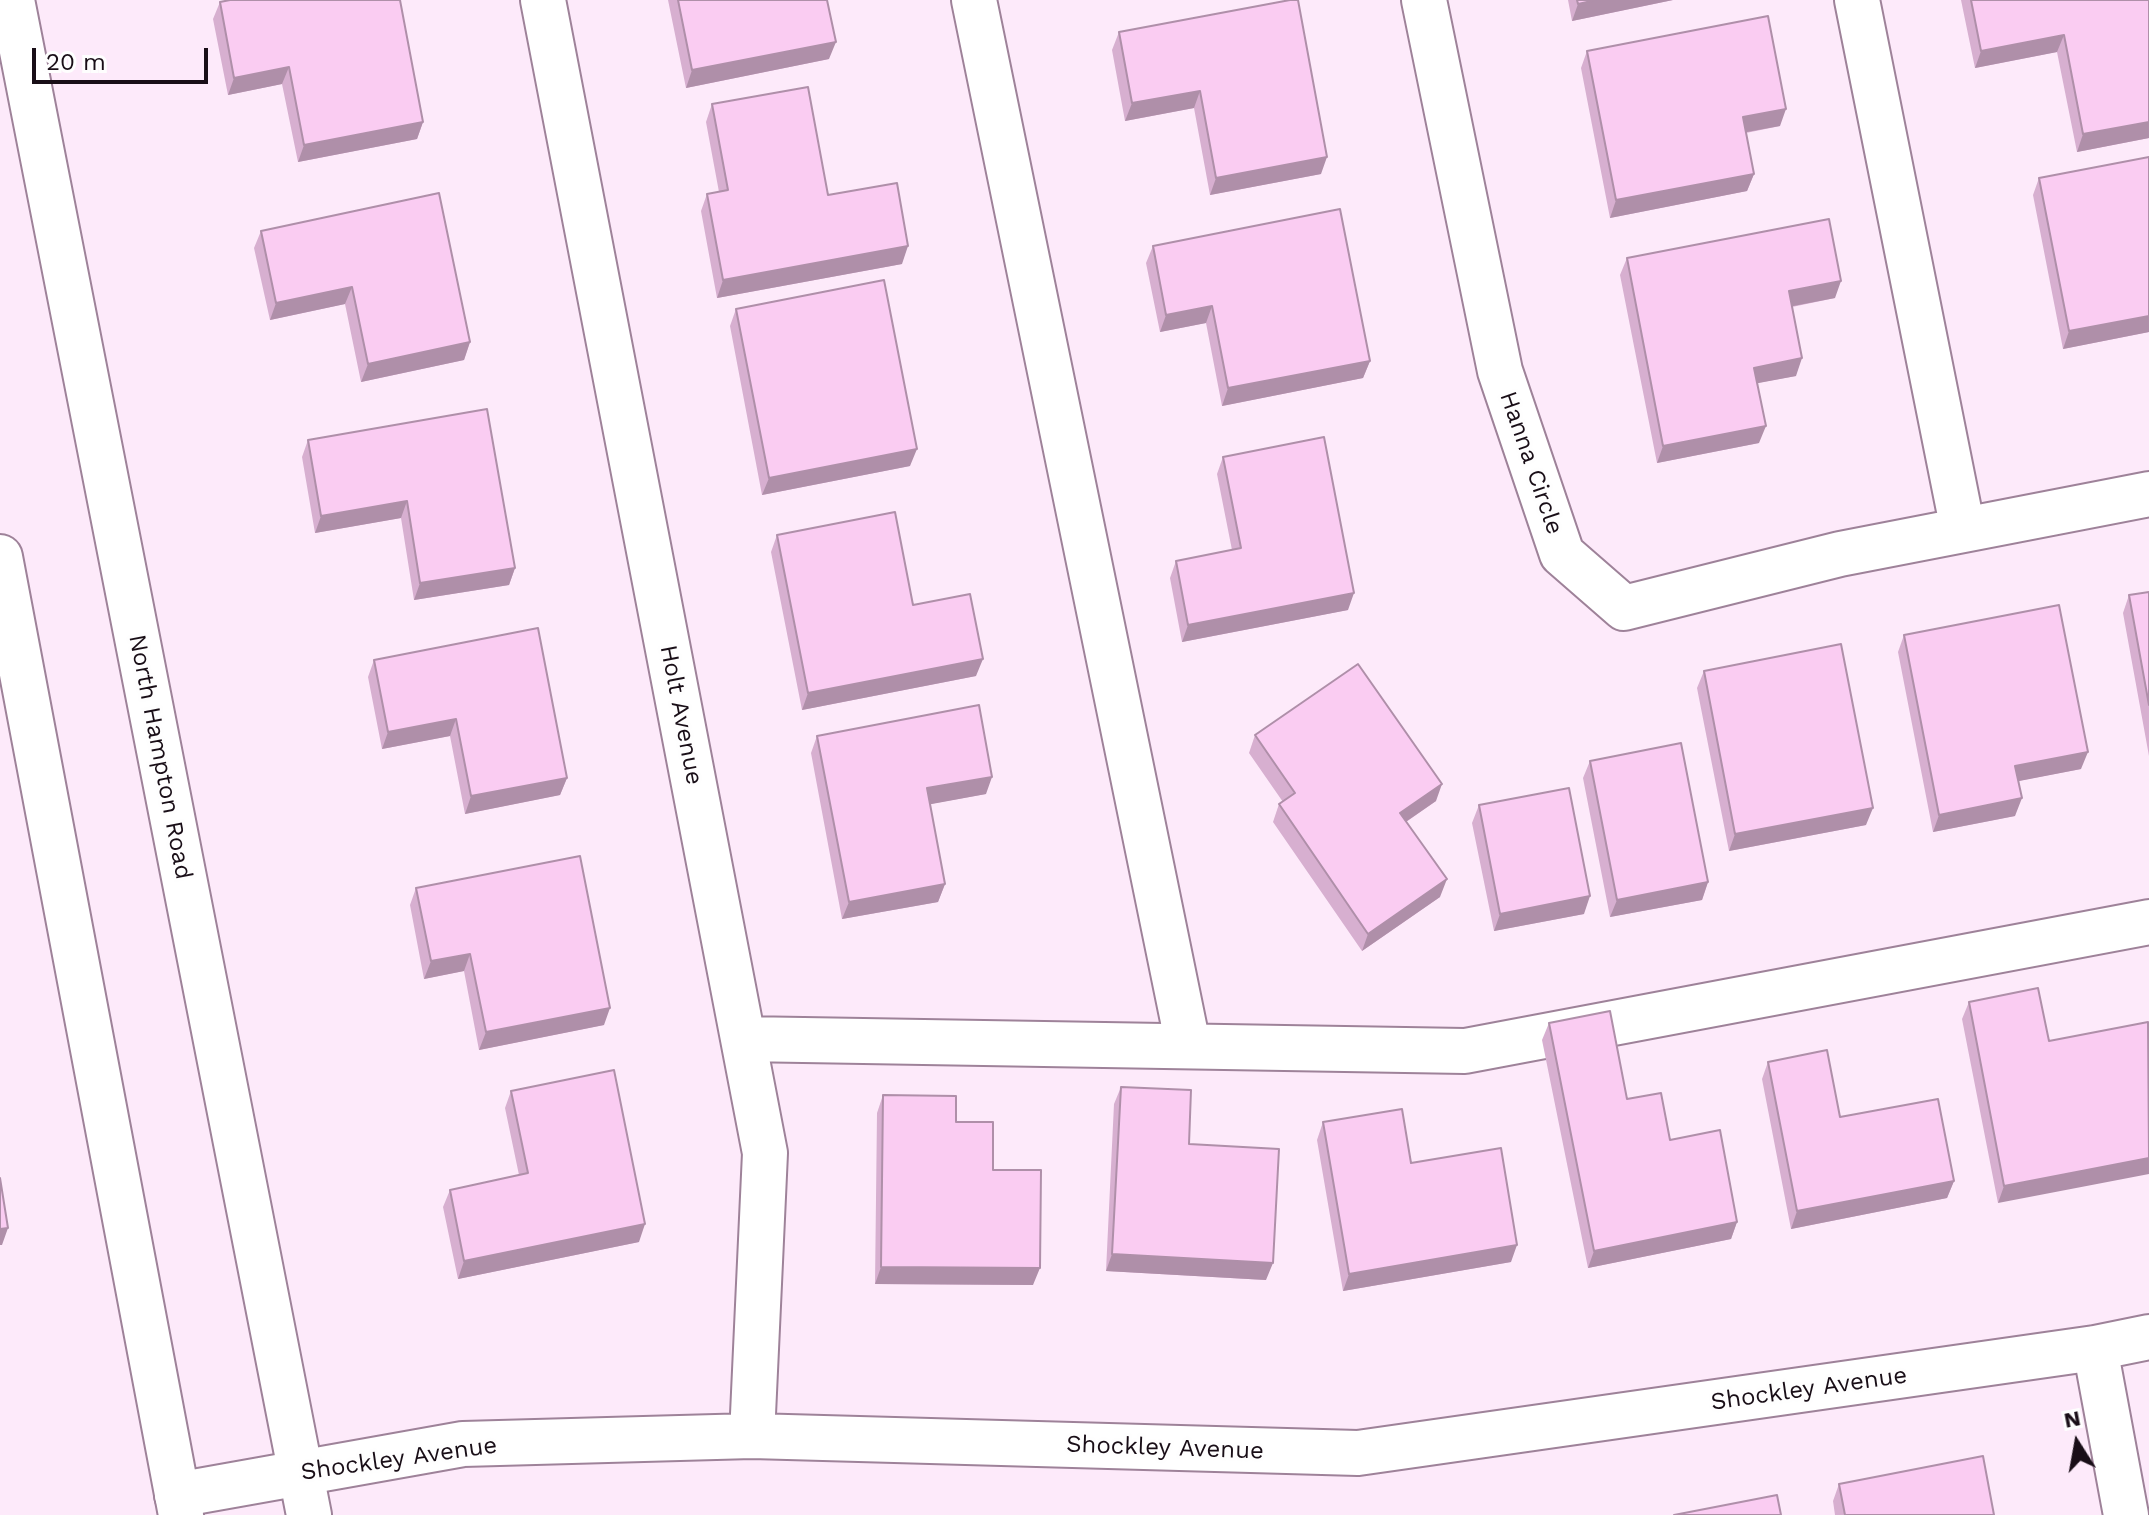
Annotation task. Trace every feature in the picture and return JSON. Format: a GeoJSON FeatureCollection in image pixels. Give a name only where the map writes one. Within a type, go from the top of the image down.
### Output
{"type":"FeatureCollection","features":[{"type":"Feature","properties":{"kind":"street","name":"North Hampton Road"},"geometry":{"type":"LineString","coordinates":[[12,0],[309,1515]]}},
{"type":"Feature","properties":{"kind":"street","name":"Holt Avenue"},"geometry":{"type":"LineString","coordinates":[[543,0],[765,1153],[752,1436]]}},
{"type":"Feature","properties":{"kind":"street"},"geometry":{"type":"LineString","coordinates":[[974,0],[1188,1045]]}},
{"type":"Feature","properties":{"kind":"street","name":"Hanna Circle"},"geometry":{"type":"LineString","coordinates":[[1424,0],[1500,371],[1562,554],[1624,608],[1840,554],[2149,494]]}},
{"type":"Feature","properties":{"kind":"street"},"geometry":{"type":"LineString","coordinates":[[1857,0],[1963,530]]}},
{"type":"Feature","properties":{"kind":"street"},"geometry":{"type":"LineString","coordinates":[[0,557],[179,1505]]}},
{"type":"Feature","properties":{"kind":"street"},"geometry":{"type":"LineString","coordinates":[[743,1039],[1465,1051],[2149,922]]}},
{"type":"Feature","properties":{"kind":"street","name":"Shockley Avenue"},"geometry":{"type":"LineString","coordinates":[[179,1505],[300,1473],[463,1444],[752,1436],[1358,1453],[2095,1348],[2149,1337]]}},
{"type":"Feature","properties":{"kind":"street"},"geometry":{"type":"LineString","coordinates":[[2095,1348],[2126,1515]]}},
{"type":"Feature","properties":{"kind":"building"},"geometry":{"type":"Polygon","coordinates":[[[400,0],[423,122],[304,145],[289,67],[234,78],[220,2],[400,0]]]}},
{"type":"Feature","properties":{"kind":"building"},"geometry":{"type":"Polygon","coordinates":[[[678,0],[827,0],[836,42],[692,70],[678,0]]]}},
{"type":"Feature","properties":{"kind":"building"},"geometry":{"type":"Polygon","coordinates":[[[1298,0],[1327,157],[1216,178],[1200,91],[1132,103],[1119,32],[1298,0]]]}},
{"type":"Feature","properties":{"kind":"building"},"geometry":{"type":"Polygon","coordinates":[[[1971,0],[2149,0],[2149,122],[2083,134],[2064,35],[1981,51],[1971,0]]]}},
{"type":"Feature","properties":{"kind":"building"},"geometry":{"type":"Polygon","coordinates":[[[1768,16],[1786,109],[1743,117],[1754,174],[1616,200],[1587,51],[1768,16]]]}},
{"type":"Feature","properties":{"kind":"building"},"geometry":{"type":"Polygon","coordinates":[[[808,87],[828,195],[897,183],[908,246],[723,280],[707,194],[728,190],[712,104],[808,87]]]}},
{"type":"Feature","properties":{"kind":"building"},"geometry":{"type":"Polygon","coordinates":[[[2149,157],[2149,316],[2069,331],[2039,178],[2149,157]]]}},
{"type":"Feature","properties":{"kind":"building"},"geometry":{"type":"Polygon","coordinates":[[[439,193],[470,342],[368,364],[352,287],[276,303],[261,231],[439,193]]]}},
{"type":"Feature","properties":{"kind":"building"},"geometry":{"type":"Polygon","coordinates":[[[1340,209],[1370,361],[1228,388],[1212,306],[1166,315],[1153,246],[1340,209]]]}},
{"type":"Feature","properties":{"kind":"building"},"geometry":{"type":"Polygon","coordinates":[[[1829,219],[1841,281],[1789,291],[1802,358],[1754,368],[1766,426],[1663,446],[1627,258],[1829,219]]]}},
{"type":"Feature","properties":{"kind":"building"},"geometry":{"type":"Polygon","coordinates":[[[884,280],[917,449],[769,478],[736,309],[884,280]]]}},
{"type":"Feature","properties":{"kind":"building"},"geometry":{"type":"Polygon","coordinates":[[[487,409],[515,568],[420,583],[407,501],[321,516],[308,440],[487,409]]]}},
{"type":"Feature","properties":{"kind":"building"},"geometry":{"type":"Polygon","coordinates":[[[1324,437],[1354,593],[1188,625],[1176,561],[1241,548],[1223,457],[1324,437]]]}},
{"type":"Feature","properties":{"kind":"building"},"geometry":{"type":"Polygon","coordinates":[[[895,512],[913,605],[970,594],[983,659],[808,693],[777,535],[895,512]]]}},
{"type":"Feature","properties":{"kind":"building"},"geometry":{"type":"Polygon","coordinates":[[[2149,592],[2149,705],[2129,595],[2149,592]]]}},
{"type":"Feature","properties":{"kind":"building"},"geometry":{"type":"Polygon","coordinates":[[[2059,605],[2088,752],[2015,766],[2022,798],[1939,815],[1904,635],[2059,605]]]}},
{"type":"Feature","properties":{"kind":"building"},"geometry":{"type":"Polygon","coordinates":[[[538,628],[567,778],[471,796],[456,719],[388,732],[374,660],[538,628]]]}},
{"type":"Feature","properties":{"kind":"building"},"geometry":{"type":"Polygon","coordinates":[[[1841,644],[1873,808],[1735,834],[1704,671],[1841,644]]]}},
{"type":"Feature","properties":{"kind":"building"},"geometry":{"type":"Polygon","coordinates":[[[1358,664],[1442,784],[1400,813],[1447,879],[1368,934],[1279,804],[1295,793],[1255,735],[1358,664]]]}},
{"type":"Feature","properties":{"kind":"building"},"geometry":{"type":"Polygon","coordinates":[[[979,705],[992,777],[927,788],[945,884],[849,902],[817,736],[979,705]]]}},
{"type":"Feature","properties":{"kind":"building"},"geometry":{"type":"Polygon","coordinates":[[[1681,743],[1708,882],[1617,900],[1590,761],[1681,743]]]}},
{"type":"Feature","properties":{"kind":"building"},"geometry":{"type":"Polygon","coordinates":[[[1569,788],[1590,896],[1500,914],[1479,805],[1569,788]]]}},
{"type":"Feature","properties":{"kind":"building"},"geometry":{"type":"Polygon","coordinates":[[[580,856],[610,1008],[486,1032],[470,954],[431,961],[416,888],[580,856]]]}},
{"type":"Feature","properties":{"kind":"building"},"geometry":{"type":"Polygon","coordinates":[[[2038,988],[2049,1041],[2148,1022],[2149,1158],[2004,1186],[1969,1002],[2038,988]]]}},
{"type":"Feature","properties":{"kind":"building"},"geometry":{"type":"Polygon","coordinates":[[[1610,1011],[1627,1099],[1661,1093],[1670,1140],[1720,1130],[1737,1222],[1594,1251],[1549,1023],[1610,1011]]]}},
{"type":"Feature","properties":{"kind":"building"},"geometry":{"type":"Polygon","coordinates":[[[1827,1050],[1840,1117],[1938,1099],[1954,1181],[1797,1211],[1768,1062],[1827,1050]]]}},
{"type":"Feature","properties":{"kind":"building"},"geometry":{"type":"Polygon","coordinates":[[[614,1070],[645,1224],[464,1261],[450,1190],[528,1173],[511,1091],[614,1070]]]}},
{"type":"Feature","properties":{"kind":"building"},"geometry":{"type":"Polygon","coordinates":[[[1121,1087],[1191,1090],[1189,1144],[1279,1149],[1273,1263],[1112,1254],[1121,1087]]]}},
{"type":"Feature","properties":{"kind":"building"},"geometry":{"type":"Polygon","coordinates":[[[883,1095],[956,1096],[956,1122],[993,1122],[993,1170],[1041,1170],[1040,1268],[881,1267],[883,1095]]]}},
{"type":"Feature","properties":{"kind":"building"},"geometry":{"type":"Polygon","coordinates":[[[1402,1109],[1411,1163],[1501,1148],[1517,1245],[1349,1274],[1323,1122],[1402,1109]]]}},
{"type":"Feature","properties":{"kind":"building"},"geometry":{"type":"Polygon","coordinates":[[[0,1178],[8,1228],[0,1229],[0,1178]]]}},
{"type":"Feature","properties":{"kind":"building"},"geometry":{"type":"Polygon","coordinates":[[[1983,1456],[1994,1515],[1845,1515],[1839,1484],[1983,1456]]]}},
{"type":"Feature","properties":{"kind":"building"},"geometry":{"type":"Polygon","coordinates":[[[1777,1495],[1781,1515],[1674,1515],[1777,1495]]]}}]}
